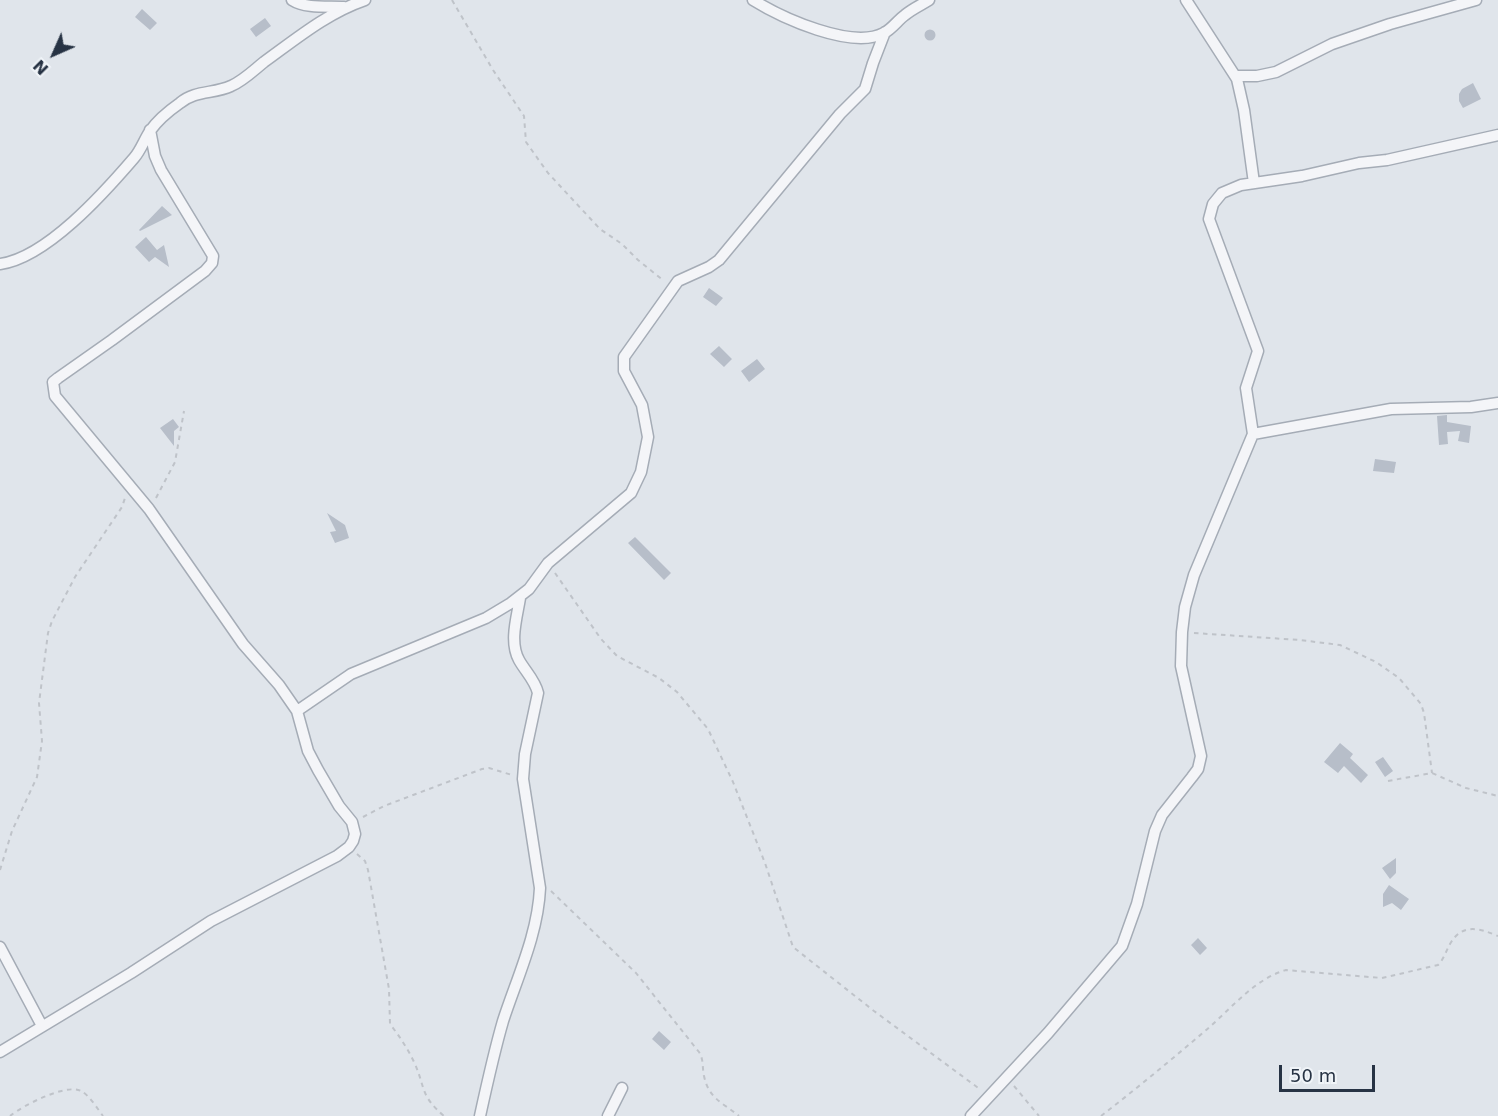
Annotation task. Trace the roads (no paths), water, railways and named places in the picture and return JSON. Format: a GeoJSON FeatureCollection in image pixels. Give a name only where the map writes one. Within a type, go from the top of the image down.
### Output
{"type":"FeatureCollection","features":[{"type":"Feature","properties":{"kind":"street"},"geometry":{"type":"LineString","coordinates":[[292,0],[308,6],[344,7]]}},
{"type":"Feature","properties":{"kind":"street"},"geometry":{"type":"LineString","coordinates":[[0,264],[20,260],[40,249],[80,215],[135,157],[150,130],[181,101],[194,94],[218,91],[233,86],[309,29],[344,7],[364,0]]}},
{"type":"Feature","properties":{"kind":"street"},"geometry":{"type":"LineString","coordinates":[[753,0],[773,13],[816,29],[851,38],[870,38],[885,32],[905,15],[929,0]]}},
{"type":"Feature","properties":{"kind":"street"},"geometry":{"type":"LineString","coordinates":[[1186,0],[1235,76],[1244,110],[1254,183]]}},
{"type":"Feature","properties":{"kind":"street"},"geometry":{"type":"LineString","coordinates":[[1235,76],[1257,76],[1276,72],[1332,44],[1390,24],[1476,0]]}},
{"type":"Feature","properties":{"kind":"street"},"geometry":{"type":"LineString","coordinates":[[297,711],[351,674],[486,618],[520,598],[548,563],[631,493],[636,486],[648,437],[642,405],[624,371],[624,357],[672,288],[682,277],[709,267],[719,260],[840,114],[865,89],[885,32]]}},
{"type":"Feature","properties":{"kind":"street"},"geometry":{"type":"LineString","coordinates":[[0,1052],[131,973],[211,921],[337,856],[349,847],[355,834],[352,822],[339,806],[308,751],[297,711],[279,685],[243,644],[149,509],[55,396],[53,382],[196,278],[212,263],[213,256],[155,156],[150,130]]}},
{"type":"Feature","properties":{"kind":"street"},"geometry":{"type":"LineString","coordinates":[[971,1116],[988,1095],[1048,1033],[1122,946],[1137,904],[1155,831],[1162,815],[1198,769],[1201,756],[1181,666],[1185,607],[1194,575],[1253,434],[1246,388],[1258,351],[1209,219],[1213,204],[1222,193],[1241,185],[1387,160],[1498,135]]}},
{"type":"Feature","properties":{"kind":"street"},"geometry":{"type":"LineString","coordinates":[[1253,434],[1391,409],[1471,407],[1498,403]]}},
{"type":"Feature","properties":{"kind":"street"},"geometry":{"type":"LineString","coordinates":[[480,1116],[503,1022],[539,905],[538,879],[524,779],[525,754],[538,693],[517,657],[514,637],[520,598]]}},
{"type":"Feature","properties":{"kind":"street"},"geometry":{"type":"LineString","coordinates":[[0,947],[42,1026]]}},
{"type":"Feature","properties":{"kind":"street"},"geometry":{"type":"LineString","coordinates":[[608,1116],[622,1088]]}}]}
